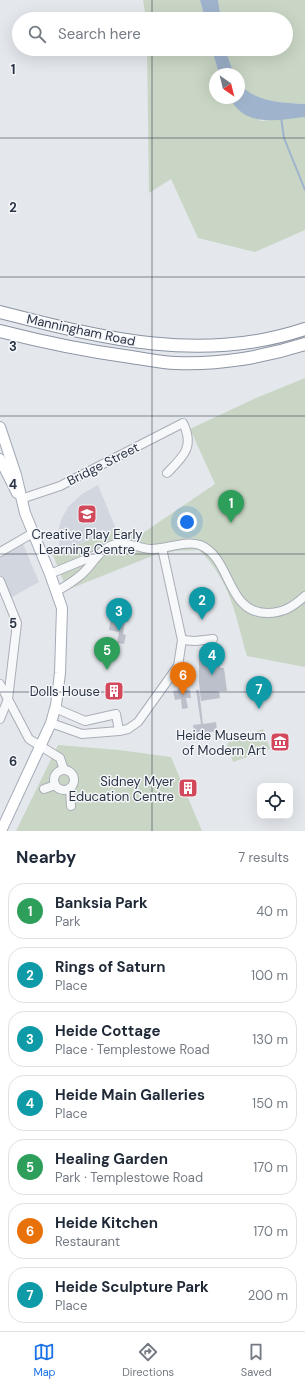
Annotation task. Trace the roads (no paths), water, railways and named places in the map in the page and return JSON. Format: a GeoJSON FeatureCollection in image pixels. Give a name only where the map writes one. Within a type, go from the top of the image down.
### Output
{"type":"FeatureCollection","features":[{"type":"Feature","properties":{"kind":"highway","name":"Manningham Road"},"geometry":{"type":"LineString","coordinates":[[0,312],[102,337],[139,343],[175,346],[242,344],[284,336],[305,329]]}},
{"type":"Feature","properties":{"kind":"highway","name":"Manningham Road"},"geometry":{"type":"LineString","coordinates":[[0,331],[42,342],[92,352],[174,363],[208,362],[266,354],[305,344]]}},
{"type":"Feature","properties":{"kind":"highway"},"geometry":{"type":"LineString","coordinates":[[208,345],[208,362]]}},
{"type":"Feature","properties":{"kind":"main road"},"geometry":{"type":"LineString","coordinates":[[0,427],[16,475],[21,499],[33,533],[57,591],[62,608],[63,626],[55,708],[51,723],[41,747],[0,831]]}},
{"type":"Feature","properties":{"kind":"main road"},"geometry":{"type":"LineString","coordinates":[[0,459],[21,499]]}},
{"type":"Feature","properties":{"kind":"street","name":"Bridge Street"},"geometry":{"type":"LineString","coordinates":[[21,499],[60,486],[183,423],[188,435],[187,449],[184,456],[167,473]]}},
{"type":"Feature","properties":{"kind":"street"},"geometry":{"type":"LineString","coordinates":[[0,552],[33,533]]}},
{"type":"Feature","properties":{"kind":"street"},"geometry":{"type":"LineString","coordinates":[[50,574],[100,553],[111,546],[121,543],[143,548],[162,548],[191,544],[200,546],[213,556],[241,602],[254,611],[278,613],[291,607],[305,596]]}},
{"type":"Feature","properties":{"kind":"street"},"geometry":{"type":"LineString","coordinates":[[51,723],[82,734],[128,729],[138,722],[147,712],[178,666],[182,640],[162,548]]}},
{"type":"Feature","properties":{"kind":"street"},"geometry":{"type":"LineString","coordinates":[[57,591],[73,581],[100,553]]}},
{"type":"Feature","properties":{"kind":"street"},"geometry":{"type":"LineString","coordinates":[[0,581],[17,623],[8,699],[0,719]]}},
{"type":"Feature","properties":{"kind":"street"},"geometry":{"type":"LineString","coordinates":[[182,640],[195,641],[213,639]]}},
{"type":"Feature","properties":{"kind":"street"},"geometry":{"type":"LineString","coordinates":[[0,684],[26,735],[32,742],[60,758],[64,770]]}},
{"type":"Feature","properties":{"kind":"street"},"geometry":{"type":"LineString","coordinates":[[55,708],[85,721],[116,714],[119,731]]}},
{"type":"Feature","properties":{"kind":"street"},"geometry":{"type":"LineString","coordinates":[[82,734],[85,721]]}},
{"type":"Feature","properties":{"kind":"street"},"geometry":{"type":"LineString","coordinates":[[70,788],[60,790],[55,786],[53,779],[56,773],[64,770],[70,772],[73,777],[73,783],[70,788],[71,806]]}},
{"type":"Feature","properties":{"kind":"street"},"geometry":{"type":"LineString","coordinates":[[44,789],[55,786]]}},
{"type":"Feature","properties":{"kind":"water"},"geometry":{"type":"Polygon","coordinates":[[[200,0],[218,0],[220,12],[203,12],[200,0]]]}},
{"type":"Feature","properties":{"kind":"water"},"geometry":{"type":"Polygon","coordinates":[[[214,56],[228,56],[232,68],[217,68],[214,56]]]}},
{"type":"Feature","properties":{"kind":"water"},"geometry":{"type":"Polygon","coordinates":[[[245,89],[260,98],[278,102],[305,104],[305,117],[284,120],[263,120],[244,114],[236,108],[234,104],[245,104],[245,89]]]}},
{"type":"Feature","properties":{"kind":"waterway"},"geometry":{"type":"LineString","coordinates":[[281,117],[284,138],[305,190]]}},
{"type":"Feature","properties":{"kind":"place","name":"Creative Play Early Learning Centre"},"geometry":{"type":"Point","coordinates":[87,514]}},
{"type":"Feature","properties":{"kind":"place","name":"Banksia Park"},"geometry":{"type":"Point","coordinates":[231,523]}},
{"type":"Feature","properties":{"kind":"place","name":"Rings of Saturn"},"geometry":{"type":"Point","coordinates":[202,620]}},
{"type":"Feature","properties":{"kind":"place","name":"Heide Cottage"},"geometry":{"type":"Point","coordinates":[119,631]}},
{"type":"Feature","properties":{"kind":"place","name":"Healing Garden"},"geometry":{"type":"Point","coordinates":[107,670]}},
{"type":"Feature","properties":{"kind":"place","name":"Heide Main Galleries"},"geometry":{"type":"Point","coordinates":[212,675]}},
{"type":"Feature","properties":{"kind":"place","name":"Dolls House"},"geometry":{"type":"Point","coordinates":[114,691]}},
{"type":"Feature","properties":{"kind":"place","name":"Heide Kitchen"},"geometry":{"type":"Point","coordinates":[183,695]}},
{"type":"Feature","properties":{"kind":"place","name":"Heide Sculpture Park"},"geometry":{"type":"Point","coordinates":[259,709]}},
{"type":"Feature","properties":{"kind":"place","name":"Heide Museum of Modern Art"},"geometry":{"type":"Point","coordinates":[280,742]}},
{"type":"Feature","properties":{"kind":"place","name":"Sidney Myer Education Centre"},"geometry":{"type":"Point","coordinates":[188,788]}}]}
